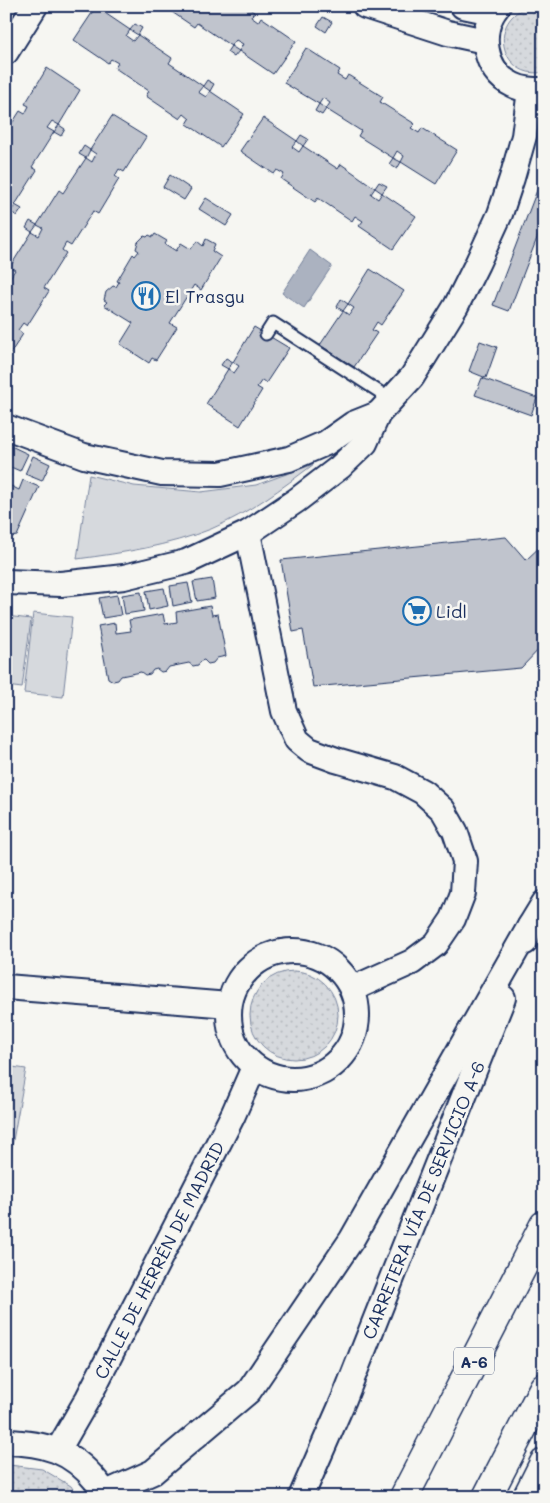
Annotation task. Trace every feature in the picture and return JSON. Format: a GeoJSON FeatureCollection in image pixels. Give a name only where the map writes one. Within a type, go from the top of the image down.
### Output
{"type":"FeatureCollection","features":[{"type":"Feature","properties":{"kind":"highway","name":"A-6"},"geometry":{"type":"LineString","coordinates":[[404,1497],[544,1225]]}},
{"type":"Feature","properties":{"kind":"highway"},"geometry":{"type":"LineString","coordinates":[[487,1497],[544,1387]]}},
{"type":"Feature","properties":{"kind":"highway"},"geometry":{"type":"LineString","coordinates":[[527,1497],[544,1463]]}},
{"type":"Feature","properties":{"kind":"street"},"geometry":{"type":"LineString","coordinates":[[6,52],[35,6]]}},
{"type":"Feature","properties":{"kind":"street"},"geometry":{"type":"LineString","coordinates":[[365,6],[448,33],[485,42]]}},
{"type":"Feature","properties":{"kind":"street"},"geometry":{"type":"LineString","coordinates":[[6,582],[61,584],[124,576],[186,562],[248,533],[297,500],[340,467],[365,443],[385,407],[412,377],[456,306],[500,214],[537,90],[512,85],[499,74],[489,59],[485,42],[487,26],[495,9],[463,6]]}},
{"type":"Feature","properties":{"kind":"street"},"geometry":{"type":"LineString","coordinates":[[6,427],[84,456],[162,473],[220,474],[288,460],[326,443],[353,424],[385,407]]}},
{"type":"Feature","properties":{"kind":"street"},"geometry":{"type":"LineString","coordinates":[[248,533],[284,711],[297,740],[309,750],[395,777],[423,792],[443,810],[455,831],[465,862],[463,893],[453,919],[436,944],[412,962],[352,989]]}},
{"type":"Feature","properties":{"kind":"street","name":"CARRETERA VÍA DE SERVICIO A-6"},"geometry":{"type":"LineString","coordinates":[[302,1497],[344,1399],[530,926],[544,903]]}},
{"type":"Feature","properties":{"kind":"street"},"geometry":{"type":"LineString","coordinates":[[6,1442],[32,1443],[58,1450],[86,1468],[106,1495],[153,1472],[249,1391],[352,1239],[530,926]]}},
{"type":"Feature","properties":{"kind":"street"},"geometry":{"type":"LineString","coordinates":[[284,951],[312,953],[336,966],[352,989],[357,1016],[351,1044],[333,1065],[308,1078],[280,1078],[254,1067],[238,1050],[230,1028],[229,1005],[239,979],[258,960],[284,951]]}},
{"type":"Feature","properties":{"kind":"street"},"geometry":{"type":"LineString","coordinates":[[6,987],[229,1005]]}},
{"type":"Feature","properties":{"kind":"street","name":"CALLE DE HERRÉN DE MADRID"},"geometry":{"type":"LineString","coordinates":[[58,1450],[88,1398],[229,1124],[254,1067]]}},
{"type":"Feature","properties":{"kind":"lane"},"geometry":{"type":"LineString","coordinates":[[266,334],[273,322],[385,407]]}},
{"type":"Feature","properties":{"kind":"shaded area"},"geometry":{"type":"Polygon","coordinates":[[[530,6],[544,6],[544,72],[529,72],[518,67],[509,59],[504,48],[504,35],[507,23],[516,13],[530,6]]]}},
{"type":"Feature","properties":{"kind":"shaded area"},"geometry":{"type":"Polygon","coordinates":[[[310,250],[332,266],[304,308],[282,293],[310,250]]]}},
{"type":"Feature","properties":{"kind":"shaded area"},"geometry":{"type":"Polygon","coordinates":[[[314,464],[252,508],[211,529],[145,548],[77,559],[89,475],[134,486],[201,492],[256,485],[314,464]]]}},
{"type":"Feature","properties":{"kind":"shaded area"},"geometry":{"type":"Polygon","coordinates":[[[33,613],[72,617],[63,697],[24,693],[33,613]]]}},
{"type":"Feature","properties":{"kind":"shaded area"},"geometry":{"type":"Polygon","coordinates":[[[6,616],[31,619],[22,688],[6,686],[6,616]]]}},
{"type":"Feature","properties":{"kind":"shaded area"},"geometry":{"type":"Polygon","coordinates":[[[294,971],[311,975],[325,984],[334,998],[338,1015],[334,1032],[325,1046],[311,1055],[294,1059],[277,1055],[263,1046],[254,1032],[250,1015],[254,998],[263,984],[277,975],[294,971]]]}},
{"type":"Feature","properties":{"kind":"shaded area"},"geometry":{"type":"Polygon","coordinates":[[[6,1066],[26,1069],[6,1179],[6,1066]]]}},
{"type":"Feature","properties":{"kind":"shaded area"},"geometry":{"type":"Polygon","coordinates":[[[6,1466],[42,1469],[71,1486],[78,1497],[6,1497],[6,1466]]]}},
{"type":"Feature","properties":{"kind":"building"},"geometry":{"type":"Polygon","coordinates":[[[163,6],[245,6],[254,12],[251,17],[258,22],[261,17],[296,41],[273,74],[239,51],[243,44],[236,40],[231,46],[197,23],[194,27],[163,6]]]}},
{"type":"Feature","properties":{"kind":"building"},"geometry":{"type":"Polygon","coordinates":[[[96,7],[130,30],[126,36],[133,41],[138,35],[172,58],[169,63],[203,86],[198,92],[206,97],[210,91],[244,114],[221,147],[187,124],[190,119],[184,114],[180,119],[146,96],[149,91],[115,68],[118,63],[111,59],[108,63],[74,40],[96,7]]]}},
{"type":"Feature","properties":{"kind":"building"},"geometry":{"type":"Polygon","coordinates":[[[323,17],[332,22],[326,32],[317,26],[323,17]]]}},
{"type":"Feature","properties":{"kind":"building"},"geometry":{"type":"Polygon","coordinates":[[[135,24],[142,28],[138,35],[130,30],[135,24]]]}},
{"type":"Feature","properties":{"kind":"building"},"geometry":{"type":"Polygon","coordinates":[[[231,46],[239,51],[234,57],[227,52],[231,46]]]}},
{"type":"Feature","properties":{"kind":"building"},"geometry":{"type":"Polygon","coordinates":[[[306,48],[340,70],[337,75],[345,80],[348,75],[383,97],[380,102],[415,124],[411,128],[419,133],[422,128],[457,150],[436,184],[401,162],[404,156],[397,151],[393,158],[358,136],[361,131],[326,109],[330,103],[323,98],[319,104],[284,83],[306,48]]]}},
{"type":"Feature","properties":{"kind":"building"},"geometry":{"type":"Polygon","coordinates":[[[47,68],[80,90],[59,125],[52,121],[47,128],[54,132],[32,167],[37,170],[15,205],[9,201],[6,205],[6,133],[20,111],[25,114],[29,106],[25,104],[47,68]]]}},
{"type":"Feature","properties":{"kind":"building"},"geometry":{"type":"Polygon","coordinates":[[[207,80],[214,84],[210,91],[203,86],[207,80]]]}},
{"type":"Feature","properties":{"kind":"building"},"geometry":{"type":"Polygon","coordinates":[[[319,104],[326,109],[322,115],[315,111],[319,104]]]}},
{"type":"Feature","properties":{"kind":"building"},"geometry":{"type":"Polygon","coordinates":[[[112,116],[146,137],[124,172],[119,169],[115,176],[119,179],[98,214],[93,211],[71,246],[66,243],[62,250],[66,253],[44,288],[49,291],[27,326],[23,323],[18,330],[23,334],[6,360],[6,284],[15,270],[10,267],[32,232],[39,236],[43,228],[37,225],[59,190],[63,193],[86,158],[92,162],[96,154],[90,150],[112,116]]]}},
{"type":"Feature","properties":{"kind":"building"},"geometry":{"type":"Polygon","coordinates":[[[263,118],[297,141],[292,147],[299,152],[303,146],[338,169],[341,164],[375,188],[371,194],[378,199],[382,193],[416,216],[393,249],[359,226],[363,221],[355,216],[352,221],[318,198],[315,202],[281,179],[284,174],[277,170],[274,174],[240,151],[263,118]]]}},
{"type":"Feature","properties":{"kind":"building"},"geometry":{"type":"Polygon","coordinates":[[[59,125],[65,129],[61,136],[54,132],[59,125]]]}},
{"type":"Feature","properties":{"kind":"building"},"geometry":{"type":"Polygon","coordinates":[[[301,135],[308,139],[303,146],[297,141],[301,135]]]}},
{"type":"Feature","properties":{"kind":"building"},"geometry":{"type":"Polygon","coordinates":[[[84,146],[90,150],[86,158],[79,154],[84,146]]]}},
{"type":"Feature","properties":{"kind":"building"},"geometry":{"type":"Polygon","coordinates":[[[393,158],[401,162],[397,169],[389,164],[393,158]]]}},
{"type":"Feature","properties":{"kind":"building"},"geometry":{"type":"Polygon","coordinates":[[[544,172],[544,220],[509,311],[493,305],[544,172]]]}},
{"type":"Feature","properties":{"kind":"building"},"geometry":{"type":"Polygon","coordinates":[[[170,175],[191,189],[184,200],[163,187],[170,175]]]}},
{"type":"Feature","properties":{"kind":"building"},"geometry":{"type":"Polygon","coordinates":[[[379,182],[387,186],[382,193],[375,188],[379,182]]]}},
{"type":"Feature","properties":{"kind":"building"},"geometry":{"type":"Polygon","coordinates":[[[206,198],[233,215],[226,226],[199,209],[206,198]]]}},
{"type":"Feature","properties":{"kind":"building"},"geometry":{"type":"Polygon","coordinates":[[[15,205],[22,209],[17,216],[11,212],[15,205]]]}},
{"type":"Feature","properties":{"kind":"building"},"geometry":{"type":"Polygon","coordinates":[[[30,221],[37,225],[32,232],[26,228],[30,221]]]}},
{"type":"Feature","properties":{"kind":"building","name":"El Trasgu"},"geometry":{"type":"Polygon","coordinates":[[[155,234],[167,241],[165,244],[176,251],[181,243],[191,249],[197,241],[203,246],[206,239],[215,244],[212,251],[221,257],[201,290],[194,285],[170,323],[177,327],[156,360],[152,358],[149,363],[120,344],[133,323],[104,305],[107,302],[104,300],[106,292],[113,286],[116,287],[119,282],[117,281],[133,254],[135,256],[139,251],[136,249],[138,242],[144,236],[147,237],[149,235],[153,237],[155,234]]]}},
{"type":"Feature","properties":{"kind":"building"},"geometry":{"type":"Polygon","coordinates":[[[370,269],[404,291],[381,325],[377,322],[372,330],[377,333],[354,367],[320,345],[343,311],[349,315],[354,308],[348,304],[370,269]]]}},
{"type":"Feature","properties":{"kind":"building"},"geometry":{"type":"Polygon","coordinates":[[[341,299],[348,304],[343,311],[337,307],[341,299]]]}},
{"type":"Feature","properties":{"kind":"building"},"geometry":{"type":"Polygon","coordinates":[[[254,327],[289,348],[266,383],[262,380],[257,387],[262,390],[240,426],[206,404],[228,369],[234,373],[239,366],[233,362],[254,327]]]}},
{"type":"Feature","properties":{"kind":"building"},"geometry":{"type":"Polygon","coordinates":[[[480,341],[497,347],[486,378],[469,371],[480,341]]]}},
{"type":"Feature","properties":{"kind":"building"},"geometry":{"type":"Polygon","coordinates":[[[226,358],[233,362],[228,369],[221,365],[226,358]]]}},
{"type":"Feature","properties":{"kind":"building"},"geometry":{"type":"Polygon","coordinates":[[[482,378],[537,398],[531,415],[475,395],[482,378]]]}},
{"type":"Feature","properties":{"kind":"building"},"geometry":{"type":"Polygon","coordinates":[[[11,446],[28,454],[20,471],[6,465],[6,456],[11,446]]]}},
{"type":"Feature","properties":{"kind":"building"},"geometry":{"type":"Polygon","coordinates":[[[33,456],[50,464],[42,481],[25,474],[33,456]]]}},
{"type":"Feature","properties":{"kind":"building"},"geometry":{"type":"Polygon","coordinates":[[[6,473],[11,475],[7,484],[19,490],[23,480],[39,487],[17,536],[11,537],[6,534],[6,473]]]}},
{"type":"Feature","properties":{"kind":"building","name":"Lidl"},"geometry":{"type":"Polygon","coordinates":[[[506,537],[526,560],[544,543],[544,644],[521,668],[313,687],[303,630],[293,632],[281,560],[506,537]]]}},
{"type":"Feature","properties":{"kind":"building"},"geometry":{"type":"Polygon","coordinates":[[[212,579],[215,598],[197,601],[193,582],[212,579]]]}},
{"type":"Feature","properties":{"kind":"building"},"geometry":{"type":"Polygon","coordinates":[[[188,583],[192,602],[173,606],[170,586],[188,583]]]}},
{"type":"Feature","properties":{"kind":"building"},"geometry":{"type":"Polygon","coordinates":[[[164,588],[168,606],[149,610],[146,591],[164,588]]]}},
{"type":"Feature","properties":{"kind":"building"},"geometry":{"type":"Polygon","coordinates":[[[141,592],[144,611],[125,614],[122,595],[141,592]]]}},
{"type":"Feature","properties":{"kind":"building"},"geometry":{"type":"Polygon","coordinates":[[[117,595],[121,615],[103,618],[99,598],[117,595]]]}},
{"type":"Feature","properties":{"kind":"building"},"geometry":{"type":"Polygon","coordinates":[[[210,606],[212,615],[218,614],[226,656],[217,658],[213,663],[208,664],[204,660],[198,665],[193,666],[189,663],[169,667],[166,671],[161,672],[157,669],[145,675],[141,672],[121,676],[118,680],[113,681],[108,678],[98,626],[115,623],[116,633],[131,631],[129,620],[163,614],[165,624],[177,622],[176,612],[210,606]]]}},
{"type":"Feature","properties":{"kind":"place","name":"El Trasgu"},"geometry":{"type":"Point","coordinates":[146,296]}},
{"type":"Feature","properties":{"kind":"place","name":"Lidl"},"geometry":{"type":"Point","coordinates":[417,611]}}]}
